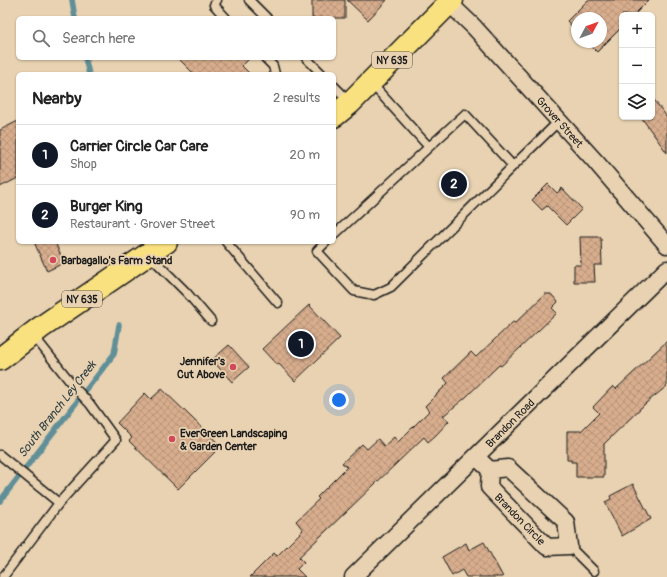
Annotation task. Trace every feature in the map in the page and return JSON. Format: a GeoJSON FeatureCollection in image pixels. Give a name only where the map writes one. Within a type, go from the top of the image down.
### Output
{"type":"FeatureCollection","features":[{"type":"Feature","properties":{"kind":"main road","name":"NY 635"},"geometry":{"type":"LineString","coordinates":[[342,110],[451,1]]}},
{"type":"Feature","properties":{"kind":"main road","name":"NY 635"},"geometry":{"type":"LineString","coordinates":[[0,359],[32,334],[163,244]]}},
{"type":"Feature","properties":{"kind":"street","name":"Grover Street"},"geometry":{"type":"LineString","coordinates":[[451,1],[596,162],[667,245]]}},
{"type":"Feature","properties":{"kind":"street","name":"Brandon Road"},"geometry":{"type":"LineString","coordinates":[[353,577],[667,269]]}},
{"type":"Feature","properties":{"kind":"street"},"geometry":{"type":"LineString","coordinates":[[476,457],[490,470],[508,468],[566,522],[570,546]]}},
{"type":"Feature","properties":{"kind":"street","name":"Brandon Circle"},"geometry":{"type":"LineString","coordinates":[[490,470],[489,487],[547,547],[570,546]]}},
{"type":"Feature","properties":{"kind":"lane"},"geometry":{"type":"LineString","coordinates":[[217,0],[214,6],[224,16]]}},
{"type":"Feature","properties":{"kind":"lane"},"geometry":{"type":"LineString","coordinates":[[249,0],[265,16]]}},
{"type":"Feature","properties":{"kind":"lane"},"geometry":{"type":"LineString","coordinates":[[267,60],[273,66],[274,72]]}},
{"type":"Feature","properties":{"kind":"lane"},"geometry":{"type":"LineString","coordinates":[[308,60],[320,72]]}},
{"type":"Feature","properties":{"kind":"lane"},"geometry":{"type":"LineString","coordinates":[[370,83],[429,147]]}},
{"type":"Feature","properties":{"kind":"lane"},"geometry":{"type":"LineString","coordinates":[[336,92],[342,110]]}},
{"type":"Feature","properties":{"kind":"lane"},"geometry":{"type":"LineString","coordinates":[[336,232],[465,114],[513,166]]}},
{"type":"Feature","properties":{"kind":"lane"},"geometry":{"type":"LineString","coordinates":[[324,244],[317,250],[354,291],[374,296],[391,287],[559,121]]}},
{"type":"Feature","properties":{"kind":"lane"},"geometry":{"type":"LineString","coordinates":[[228,244],[278,303]]}},
{"type":"Feature","properties":{"kind":"lane"},"geometry":{"type":"LineString","coordinates":[[148,254],[187,293],[211,321]]}},
{"type":"Feature","properties":{"kind":"lane"},"geometry":{"type":"LineString","coordinates":[[3,577],[59,503],[116,440],[90,404],[32,334]]}},
{"type":"Feature","properties":{"kind":"lane"},"geometry":{"type":"LineString","coordinates":[[0,455],[59,503]]}},
{"type":"Feature","properties":{"kind":"lane"},"geometry":{"type":"LineString","coordinates":[[570,546],[594,571]]}},
{"type":"Feature","properties":{"kind":"building"},"geometry":{"type":"Polygon","coordinates":[[[312,0],[345,0],[345,18],[336,18],[336,16],[312,16],[312,0]]]}},
{"type":"Feature","properties":{"kind":"building"},"geometry":{"type":"Polygon","coordinates":[[[347,0],[387,0],[368,20],[347,0]]]}},
{"type":"Feature","properties":{"kind":"building"},"geometry":{"type":"Polygon","coordinates":[[[588,0],[649,0],[637,12],[619,12],[619,30],[607,42],[607,12],[576,12],[588,0]]]}},
{"type":"Feature","properties":{"kind":"building"},"geometry":{"type":"Polygon","coordinates":[[[571,17],[571,25],[567,21],[571,17]]]}},
{"type":"Feature","properties":{"kind":"building"},"geometry":{"type":"Polygon","coordinates":[[[593,48],[601,48],[597,52],[593,48]]]}},
{"type":"Feature","properties":{"kind":"building"},"geometry":{"type":"Polygon","coordinates":[[[180,60],[248,60],[242,66],[248,72],[192,72],[180,60]]]}},
{"type":"Feature","properties":{"kind":"building"},"geometry":{"type":"Polygon","coordinates":[[[655,101],[667,117],[667,153],[643,120],[655,120],[655,101]]]}},
{"type":"Feature","properties":{"kind":"building"},"geometry":{"type":"Polygon","coordinates":[[[16,122],[16,179],[0,187],[0,130],[16,122]]]}},
{"type":"Feature","properties":{"kind":"building"},"geometry":{"type":"Polygon","coordinates":[[[548,184],[557,193],[562,188],[582,209],[566,225],[547,206],[542,210],[532,200],[548,184]]]}},
{"type":"Feature","properties":{"kind":"building"},"geometry":{"type":"Polygon","coordinates":[[[580,237],[601,237],[602,265],[594,265],[595,282],[574,282],[574,265],[581,265],[580,237]]]}},
{"type":"Feature","properties":{"kind":"building"},"geometry":{"type":"Polygon","coordinates":[[[35,244],[56,244],[64,263],[47,271],[35,244]]]}},
{"type":"Feature","properties":{"kind":"building"},"geometry":{"type":"Polygon","coordinates":[[[545,294],[551,294],[558,302],[552,308],[557,313],[501,366],[499,365],[465,398],[443,416],[449,421],[436,435],[428,442],[424,437],[299,557],[304,562],[297,569],[305,577],[250,577],[274,553],[277,556],[303,530],[296,521],[319,499],[317,497],[347,467],[342,463],[362,444],[367,449],[378,439],[384,446],[394,437],[398,442],[429,411],[425,406],[448,383],[444,378],[471,352],[476,357],[545,294]]]}},
{"type":"Feature","properties":{"kind":"building"},"geometry":{"type":"Polygon","coordinates":[[[309,305],[340,338],[295,381],[262,349],[309,305]]]}},
{"type":"Feature","properties":{"kind":"building"},"geometry":{"type":"Polygon","coordinates":[[[667,341],[667,386],[646,403],[604,444],[604,477],[576,477],[576,462],[567,460],[567,431],[581,431],[599,413],[593,407],[613,386],[616,389],[667,341]]]}},
{"type":"Feature","properties":{"kind":"building","name":"Jennifer's Cut Above"},"geometry":{"type":"Polygon","coordinates":[[[229,345],[249,367],[232,382],[212,360],[229,345]]]}},
{"type":"Feature","properties":{"kind":"building","name":"EverGreen Landscaping & Garden Center"},"geometry":{"type":"Polygon","coordinates":[[[162,389],[221,446],[178,489],[129,441],[132,438],[117,423],[145,393],[151,399],[162,389]]]}},
{"type":"Feature","properties":{"kind":"building"},"geometry":{"type":"Polygon","coordinates":[[[633,484],[651,519],[622,536],[605,502],[611,499],[610,496],[633,484]]]}},
{"type":"Feature","properties":{"kind":"building"},"geometry":{"type":"Polygon","coordinates":[[[484,542],[503,577],[466,577],[462,570],[452,576],[442,557],[466,543],[469,550],[484,542]]]}},
{"type":"Feature","properties":{"kind":"waterway","name":"South Branch Ley Creek"},"geometry":{"type":"LineString","coordinates":[[72,0],[75,16]]}},
{"type":"Feature","properties":{"kind":"waterway","name":"South Branch Ley Creek"},"geometry":{"type":"LineString","coordinates":[[86,60],[88,72]]}},
{"type":"Feature","properties":{"kind":"waterway","name":"South Branch Ley Creek"},"geometry":{"type":"LineString","coordinates":[[0,501],[114,354],[119,325]]}},
{"type":"Feature","properties":{"kind":"place","name":"Burger King"},"geometry":{"type":"Point","coordinates":[454,184]}},
{"type":"Feature","properties":{"kind":"place","name":"Barbagallo's Farm Stand"},"geometry":{"type":"Point","coordinates":[53,260]}},
{"type":"Feature","properties":{"kind":"place","name":"Carrier Circle Car Care"},"geometry":{"type":"Point","coordinates":[301,344]}},
{"type":"Feature","properties":{"kind":"place","name":"Jennifer's Cut Above"},"geometry":{"type":"Point","coordinates":[233,367]}},
{"type":"Feature","properties":{"kind":"place","name":"EverGreen Landscaping & Garden Center"},"geometry":{"type":"Point","coordinates":[172,439]}}]}
